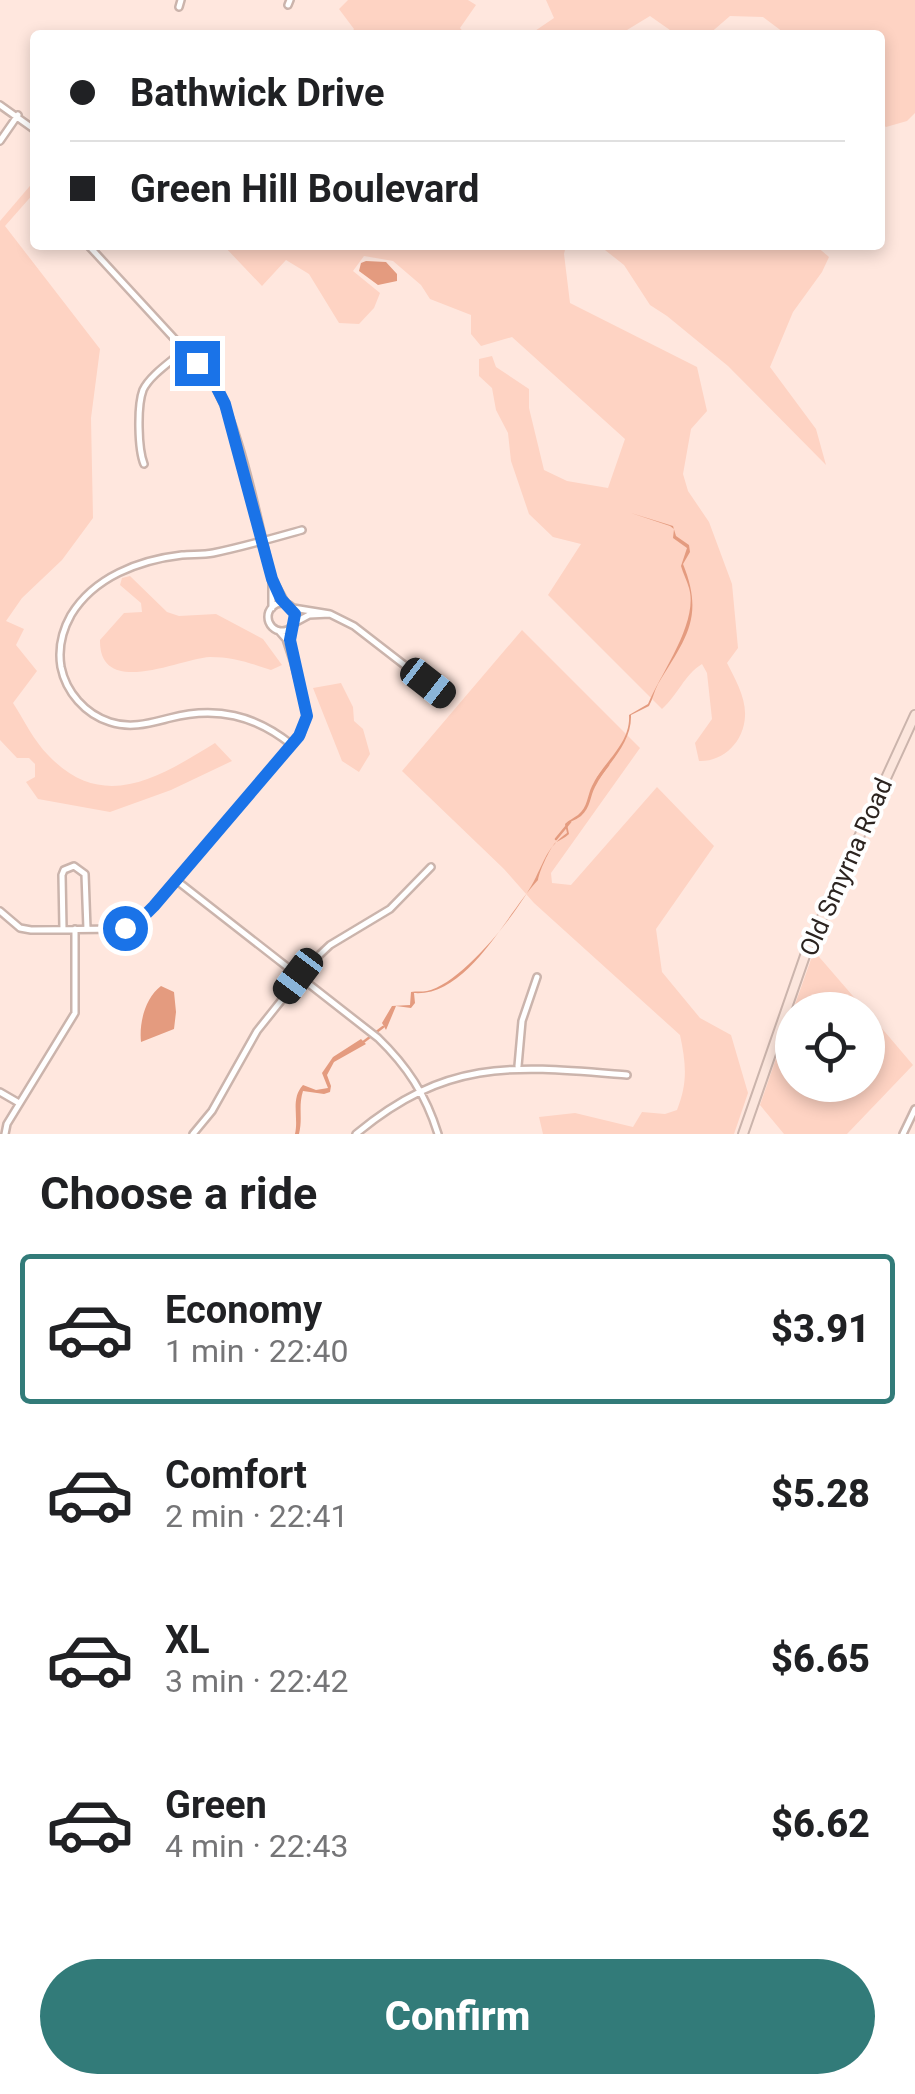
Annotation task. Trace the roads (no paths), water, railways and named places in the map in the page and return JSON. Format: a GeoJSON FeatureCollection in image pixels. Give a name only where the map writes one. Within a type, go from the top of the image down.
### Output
{"type":"FeatureCollection","features":[{"type":"Feature","properties":{"kind":"street"},"geometry":{"type":"LineString","coordinates":[[0,105],[30,125]]}},
{"type":"Feature","properties":{"kind":"street"},"geometry":{"type":"LineString","coordinates":[[0,141],[18,114]]}},
{"type":"Feature","properties":{"kind":"street"},"geometry":{"type":"LineString","coordinates":[[93,250],[210,378],[225,404],[272,579],[274,599],[269,622],[285,638],[294,663]]}},
{"type":"Feature","properties":{"kind":"street"},"geometry":{"type":"LineString","coordinates":[[144,464],[140,446],[142,393],[184,350]]}},
{"type":"Feature","properties":{"kind":"street"},"geometry":{"type":"LineString","coordinates":[[292,745],[258,722],[224,712],[192,713],[138,725],[109,722],[77,700],[68,688],[60,664],[62,637],[72,614],[87,595],[111,576],[162,559],[210,554],[302,530]]}},
{"type":"Feature","properties":{"kind":"street"},"geometry":{"type":"LineString","coordinates":[[0,911],[20,928],[120,928],[136,924],[292,745],[307,716],[290,640],[296,614],[281,599],[272,579]]}},
{"type":"Feature","properties":{"kind":"street"},"geometry":{"type":"LineString","coordinates":[[270,612],[279,604],[330,614],[348,622],[447,698]]}},
{"type":"Feature","properties":{"kind":"street"},"geometry":{"type":"LineString","coordinates":[[276,630],[284,631],[305,616],[330,614]]}},
{"type":"Feature","properties":{"kind":"street"},"geometry":{"type":"LineString","coordinates":[[385,650],[390,642]]}},
{"type":"Feature","properties":{"kind":"street","name":"Old Smyrna Road"},"geometry":{"type":"LineString","coordinates":[[742,1134],[807,950],[915,714]]}},
{"type":"Feature","properties":{"kind":"street"},"geometry":{"type":"LineString","coordinates":[[64,929],[62,874],[74,866],[86,874],[87,929]]}},
{"type":"Feature","properties":{"kind":"street"},"geometry":{"type":"LineString","coordinates":[[193,1134],[212,1110],[257,1031],[298,976],[330,945],[390,909],[431,867]]}},
{"type":"Feature","properties":{"kind":"street"},"geometry":{"type":"LineString","coordinates":[[176,880],[378,1038],[421,1090],[438,1134]]}},
{"type":"Feature","properties":{"kind":"street"},"geometry":{"type":"LineString","coordinates":[[4,1134],[75,1013],[75,929]]}},
{"type":"Feature","properties":{"kind":"street"},"geometry":{"type":"LineString","coordinates":[[518,1067],[522,1022],[537,977]]}},
{"type":"Feature","properties":{"kind":"street"},"geometry":{"type":"LineString","coordinates":[[356,1134],[421,1090],[462,1076],[518,1067],[627,1075]]}},
{"type":"Feature","properties":{"kind":"street"},"geometry":{"type":"LineString","coordinates":[[0,1092],[20,1104]]}},
{"type":"Feature","properties":{"kind":"street"},"geometry":{"type":"LineString","coordinates":[[902,1134],[915,1109]]}},
{"type":"Feature","properties":{"kind":"waterway"},"geometry":{"type":"LineString","coordinates":[[598,778],[608,765]]}},
{"type":"Feature","properties":{"kind":"waterway"},"geometry":{"type":"LineString","coordinates":[[556,839],[570,822]]}},
{"type":"Feature","properties":{"kind":"waterway"},"geometry":{"type":"LineString","coordinates":[[362,1043],[383,1027]]}}]}
